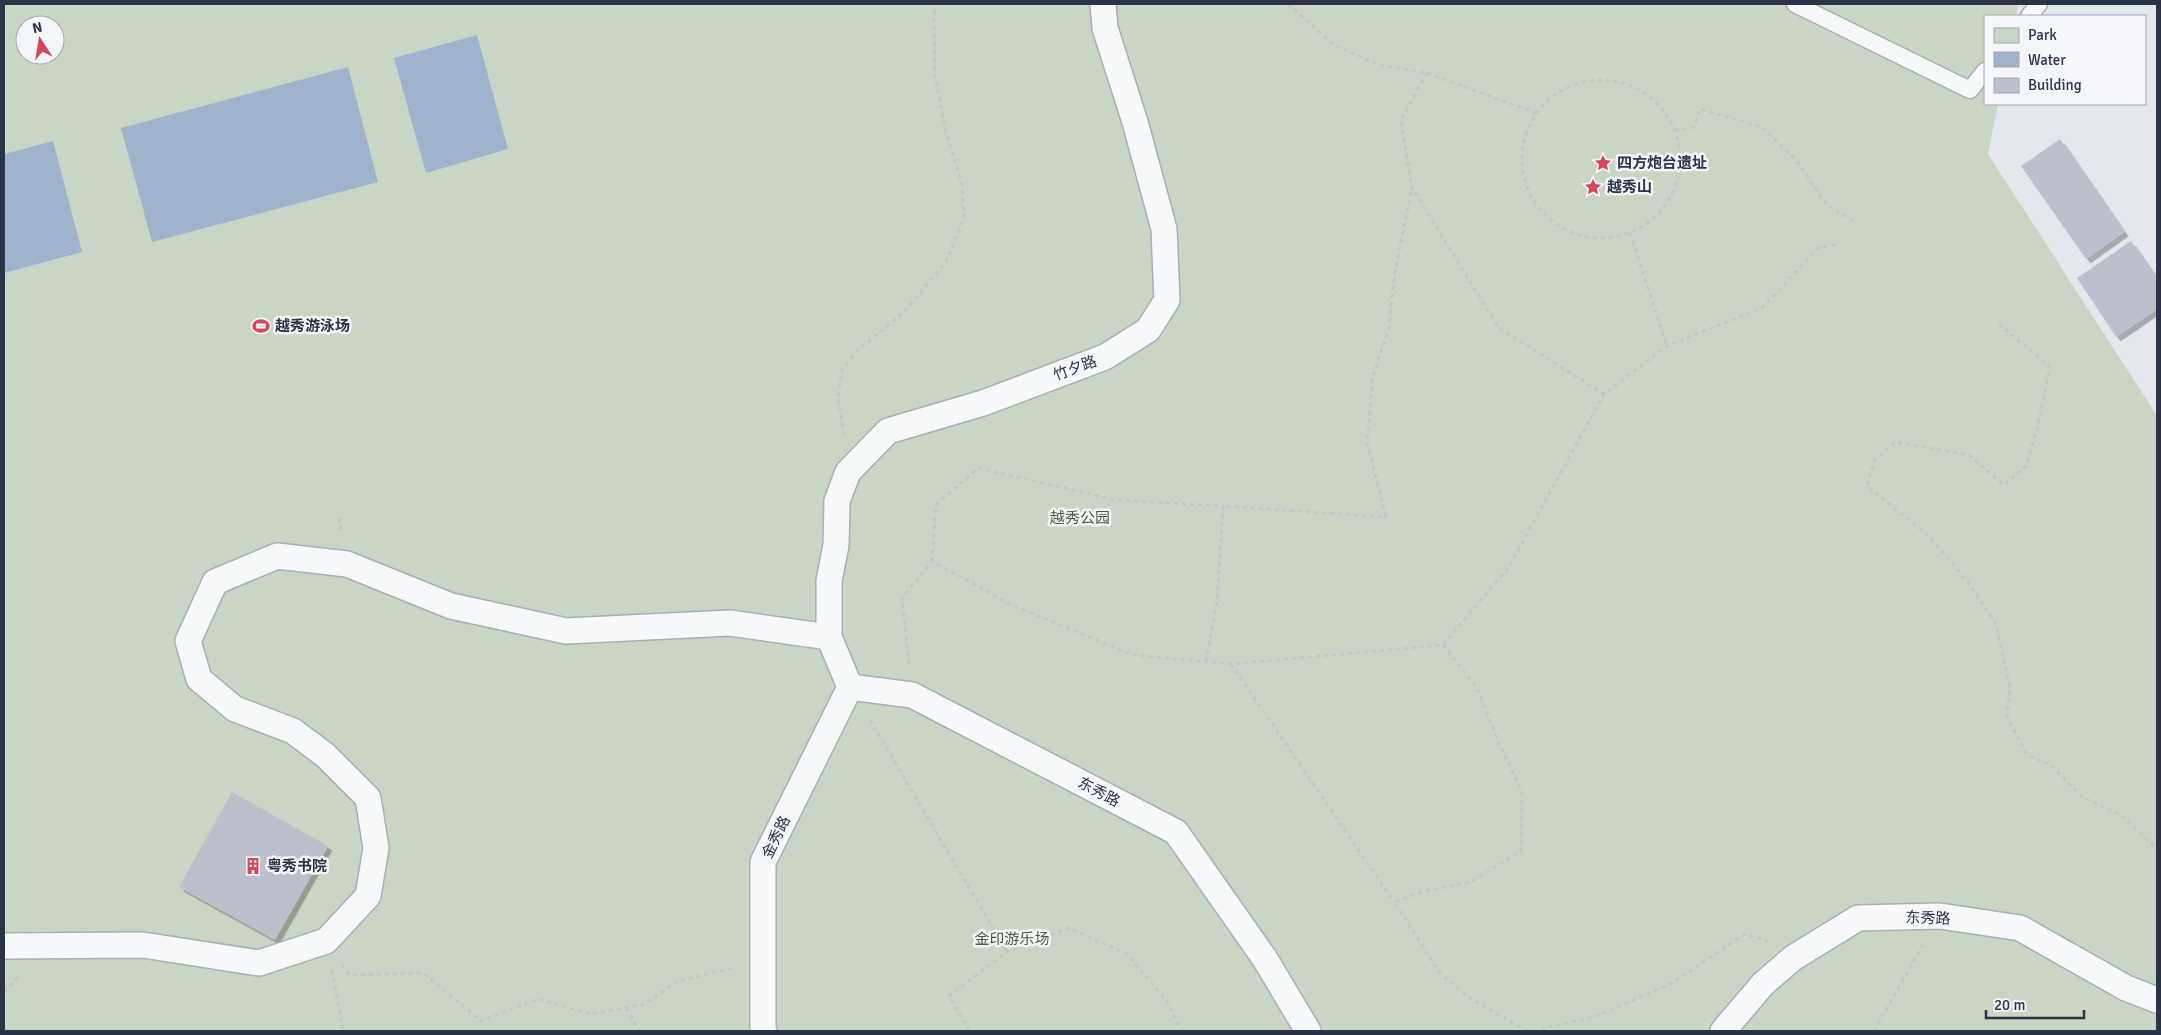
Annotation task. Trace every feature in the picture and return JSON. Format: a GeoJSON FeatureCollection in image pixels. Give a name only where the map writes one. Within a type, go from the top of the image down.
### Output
{"type":"FeatureCollection","features":[{"type":"Feature","properties":{"kind":"street","name":"竹夕路"},"geometry":{"type":"LineString","coordinates":[[829,637],[829,581],[836,545],[837,501],[848,472],[888,431],[983,404],[1105,357],[1148,330],[1168,300],[1164,229],[1136,122],[1105,28],[1103,4]]}},
{"type":"Feature","properties":{"kind":"street"},"geometry":{"type":"LineString","coordinates":[[4,946],[143,945],[259,963],[326,941],[368,896],[376,848],[368,798],[325,755],[293,731],[235,709],[199,679],[188,640],[215,582],[277,556],[347,564],[451,606],[566,630],[730,623],[829,637],[850,687]]}},
{"type":"Feature","properties":{"kind":"street","name":"东秀路"},"geometry":{"type":"LineString","coordinates":[[850,687],[912,695],[1176,832],[1265,959],[1308,1031]]}},
{"type":"Feature","properties":{"kind":"street","name":"金秀路"},"geometry":{"type":"LineString","coordinates":[[764,1031],[763,862],[850,687]]}},
{"type":"Feature","properties":{"kind":"street","name":"东秀路"},"geometry":{"type":"LineString","coordinates":[[1723,1031],[1762,984],[1793,958],[1858,918],[1940,916],[2020,928],[2126,988],[2157,1000]]}},
{"type":"Feature","properties":{"kind":"lane"},"geometry":{"type":"LineString","coordinates":[[1795,4],[1970,90],[1984,72]]}},
{"type":"Feature","properties":{"kind":"lane"},"geometry":{"type":"LineString","coordinates":[[2030,15],[2039,4]]}},
{"type":"Feature","properties":{"kind":"path"},"geometry":{"type":"LineString","coordinates":[[848,472],[838,397],[842,370],[857,351],[904,312],[946,262],[964,218],[962,184],[946,134],[935,76],[934,19],[936,4]]}},
{"type":"Feature","properties":{"kind":"path"},"geometry":{"type":"LineString","coordinates":[[1288,4],[1334,45],[1379,65],[1428,73],[1536,113]]}},
{"type":"Feature","properties":{"kind":"path"},"geometry":{"type":"LineString","coordinates":[[912,695],[902,598],[932,561],[936,505],[978,468],[1116,500],[1386,517],[1368,443],[1373,376],[1389,327],[1395,271],[1412,188],[1401,120],[1428,73]]}},
{"type":"Feature","properties":{"kind":"path"},"geometry":{"type":"LineString","coordinates":[[1599,80],[1623,83],[1645,93],[1663,110],[1675,131],[1680,151],[1680,171],[1674,191],[1663,209],[1648,223],[1630,233],[1605,239],[1580,236],[1556,226],[1538,208],[1525,186],[1521,161],[1525,136],[1536,113],[1554,96],[1575,84],[1599,80]]}},
{"type":"Feature","properties":{"kind":"path"},"geometry":{"type":"LineString","coordinates":[[1675,131],[1694,127],[1700,109],[1762,127],[1798,162],[1826,204],[1853,221]]}},
{"type":"Feature","properties":{"kind":"path"},"geometry":{"type":"LineString","coordinates":[[1412,188],[1499,328],[1604,394]]}},
{"type":"Feature","properties":{"kind":"path"},"geometry":{"type":"LineString","coordinates":[[1630,233],[1667,346]]}},
{"type":"Feature","properties":{"kind":"path"},"geometry":{"type":"LineString","coordinates":[[932,561],[1014,606],[1134,655],[1230,664],[1443,644],[1509,568],[1604,394],[1667,346],[1762,308],[1818,248],[1838,244]]}},
{"type":"Feature","properties":{"kind":"path"},"geometry":{"type":"LineString","coordinates":[[1999,324],[2050,367],[2037,429],[2026,466],[2004,485],[1969,455],[1895,442],[1874,461],[1867,486],[1928,535],[1968,582],[1996,624],[2010,688],[2007,716],[2027,755],[2051,765],[2082,797],[2121,815],[2157,849]]}},
{"type":"Feature","properties":{"kind":"path"},"geometry":{"type":"LineString","coordinates":[[1206,661],[1217,602],[1223,506]]}},
{"type":"Feature","properties":{"kind":"path"},"geometry":{"type":"LineString","coordinates":[[1394,902],[1425,891],[1470,882],[1521,851],[1522,792],[1498,741],[1477,688],[1443,644]]}},
{"type":"Feature","properties":{"kind":"path"},"geometry":{"type":"LineString","coordinates":[[1230,664],[1394,902],[1440,973],[1468,998],[1527,1031]]}},
{"type":"Feature","properties":{"kind":"path"},"geometry":{"type":"LineString","coordinates":[[850,687],[1007,952]]}},
{"type":"Feature","properties":{"kind":"path"},"geometry":{"type":"LineString","coordinates":[[1874,1031],[1940,916]]}},
{"type":"Feature","properties":{"kind":"path"},"geometry":{"type":"LineString","coordinates":[[969,1031],[949,996],[1007,952],[1069,928],[1127,954],[1160,994],[1182,1031]]}},
{"type":"Feature","properties":{"kind":"path"},"geometry":{"type":"LineString","coordinates":[[1533,1031],[1597,1016],[1672,983],[1745,934],[1778,944],[1793,958]]}},
{"type":"Feature","properties":{"kind":"path"},"geometry":{"type":"LineString","coordinates":[[326,941],[349,975],[423,973],[481,1021],[538,999],[591,1014],[645,1004],[677,981],[763,961]]}},
{"type":"Feature","properties":{"kind":"path"},"geometry":{"type":"LineString","coordinates":[[326,941],[343,1031]]}},
{"type":"Feature","properties":{"kind":"path"},"geometry":{"type":"LineString","coordinates":[[626,1008],[639,1031]]}},
{"type":"Feature","properties":{"kind":"green space","name":"越秀公园"},"geometry":{"type":"Polygon","coordinates":[[[4,4],[2018,4],[2016,15],[1984,15],[1984,105],[1998,105],[1988,154],[2157,416],[2157,1031],[4,1031],[4,4]]]}},
{"type":"Feature","properties":{"kind":"water"},"geometry":{"type":"Polygon","coordinates":[[[477,35],[508,149],[426,173],[394,58],[477,35]]]}},
{"type":"Feature","properties":{"kind":"water"},"geometry":{"type":"Polygon","coordinates":[[[348,67],[378,182],[152,242],[121,128],[348,67]]]}},
{"type":"Feature","properties":{"kind":"water"},"geometry":{"type":"Polygon","coordinates":[[[53,141],[82,252],[4,273],[4,154],[53,141]]]}},
{"type":"Feature","properties":{"kind":"building"},"geometry":{"type":"Polygon","coordinates":[[[2060,139],[2124,232],[2086,259],[2021,166],[2060,139]]]}},
{"type":"Feature","properties":{"kind":"building"},"geometry":{"type":"Polygon","coordinates":[[[2131,241],[2157,279],[2157,309],[2116,337],[2077,278],[2131,241]]]}},
{"type":"Feature","properties":{"kind":"building","name":"粤秀书院"},"geometry":{"type":"Polygon","coordinates":[[[232,792],[328,846],[275,940],[179,887],[232,792]]]}},
{"type":"Feature","properties":{"kind":"place","name":"四方炮台遗址"},"geometry":{"type":"Point","coordinates":[1603,163]}},
{"type":"Feature","properties":{"kind":"place","name":"越秀山"},"geometry":{"type":"Point","coordinates":[1593,187]}},
{"type":"Feature","properties":{"kind":"place","name":"越秀游泳场"},"geometry":{"type":"Point","coordinates":[261,326]}},
{"type":"Feature","properties":{"kind":"place","name":"粤秀书院"},"geometry":{"type":"Point","coordinates":[253,866]}},
{"type":"Feature","properties":{"kind":"park label","name":"金印游乐场"},"geometry":{"type":"Point","coordinates":[1012,939]}}]}
